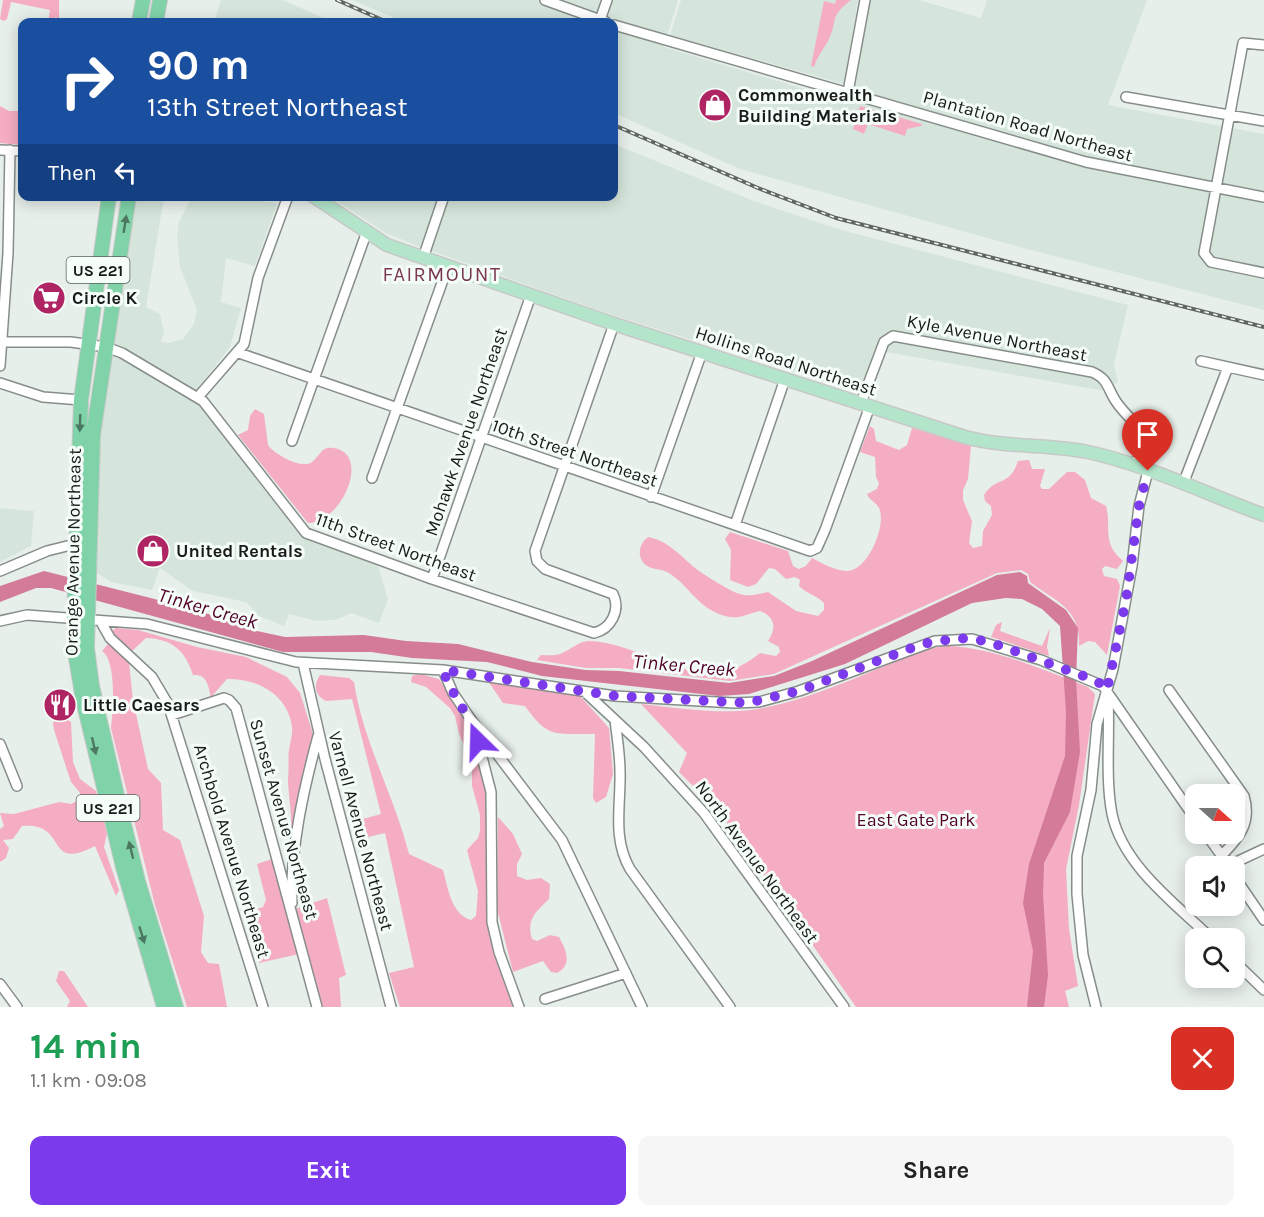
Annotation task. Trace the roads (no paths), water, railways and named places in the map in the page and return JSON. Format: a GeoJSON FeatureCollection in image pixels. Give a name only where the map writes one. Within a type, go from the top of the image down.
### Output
{"type":"FeatureCollection","features":[{"type":"Feature","properties":{"kind":"highway"},"geometry":{"type":"LineString","coordinates":[[140,18],[144,0]]}},
{"type":"Feature","properties":{"kind":"highway"},"geometry":{"type":"LineString","coordinates":[[157,18],[160,0]]}},
{"type":"Feature","properties":{"kind":"highway","name":"Orange Avenue Northeast"},"geometry":{"type":"LineString","coordinates":[[109,201],[87,344],[81,400],[83,543],[76,658],[83,700],[125,875],[164,1007]]}},
{"type":"Feature","properties":{"kind":"highway","name":"Orange Avenue Northeast"},"geometry":{"type":"LineString","coordinates":[[83,543],[93,435],[128,201]]}},
{"type":"Feature","properties":{"kind":"highway","name":"Orange Avenue Northeast"},"geometry":{"type":"LineString","coordinates":[[80,614],[92,686],[138,881],[176,1007]]}},
{"type":"Feature","properties":{"kind":"main road","name":"Hollins Road Northeast"},"geometry":{"type":"LineString","coordinates":[[319,201],[366,234],[387,245],[614,324],[982,442],[1070,449],[1136,466],[1264,515]]}},
{"type":"Feature","properties":{"kind":"street"},"geometry":{"type":"LineString","coordinates":[[545,0],[595,18]]}},
{"type":"Feature","properties":{"kind":"street"},"geometry":{"type":"LineString","coordinates":[[604,18],[607,0]]}},
{"type":"Feature","properties":{"kind":"street"},"geometry":{"type":"LineString","coordinates":[[848,92],[865,0]]}},
{"type":"Feature","properties":{"kind":"street","name":"Plantation Road Northeast"},"geometry":{"type":"LineString","coordinates":[[618,26],[1086,162],[1264,197]]}},
{"type":"Feature","properties":{"kind":"street"},"geometry":{"type":"LineString","coordinates":[[1264,45],[1243,43],[1218,188],[1204,253],[1207,260],[1264,273]]}},
{"type":"Feature","properties":{"kind":"street"},"geometry":{"type":"LineString","coordinates":[[1126,97],[1264,121]]}},
{"type":"Feature","properties":{"kind":"street"},"geometry":{"type":"LineString","coordinates":[[0,366],[8,253],[5,150]]}},
{"type":"Feature","properties":{"kind":"street"},"geometry":{"type":"LineString","coordinates":[[198,397],[239,352],[246,338],[258,278],[286,201]]}},
{"type":"Feature","properties":{"kind":"street"},"geometry":{"type":"LineString","coordinates":[[423,258],[442,201]]}},
{"type":"Feature","properties":{"kind":"street"},"geometry":{"type":"LineString","coordinates":[[292,441],[366,234]]}},
{"type":"Feature","properties":{"kind":"street"},"geometry":{"type":"LineString","coordinates":[[372,478],[448,266]]}},
{"type":"Feature","properties":{"kind":"street","name":"Mohawk Avenue Northeast"},"geometry":{"type":"LineString","coordinates":[[432,579],[531,295]]}},
{"type":"Feature","properties":{"kind":"street"},"geometry":{"type":"LineString","coordinates":[[565,466],[614,324]]}},
{"type":"Feature","properties":{"kind":"street","name":"Kyle Avenue Northeast"},"geometry":{"type":"LineString","coordinates":[[848,467],[884,342],[893,336],[1092,372],[1104,378],[1117,403],[1139,426],[1141,448],[1136,466]]}},
{"type":"Feature","properties":{"kind":"street","name":"11th Street Northeast"},"geometry":{"type":"LineString","coordinates":[[1,342],[87,344],[106,347],[122,353],[198,397],[306,533],[432,579],[589,632],[600,632],[608,626],[614,615],[616,603],[613,594],[545,569],[537,561],[537,544],[565,466]]}},
{"type":"Feature","properties":{"kind":"street","name":"10th Street Northeast"},"geometry":{"type":"LineString","coordinates":[[239,352],[800,548],[816,550],[848,467]]}},
{"type":"Feature","properties":{"kind":"street"},"geometry":{"type":"LineString","coordinates":[[651,497],[702,352]]}},
{"type":"Feature","properties":{"kind":"street"},"geometry":{"type":"LineString","coordinates":[[1201,361],[1264,375]]}},
{"type":"Feature","properties":{"kind":"street"},"geometry":{"type":"LineString","coordinates":[[1183,484],[1228,367]]}},
{"type":"Feature","properties":{"kind":"street"},"geometry":{"type":"LineString","coordinates":[[735,525],[786,379]]}},
{"type":"Feature","properties":{"kind":"street"},"geometry":{"type":"LineString","coordinates":[[0,383],[43,397],[81,400]]}},
{"type":"Feature","properties":{"kind":"street"},"geometry":{"type":"LineString","coordinates":[[1096,1007],[1083,956],[1076,867],[1091,790],[1097,724],[1107,690],[1126,600],[1139,506],[1148,471]]}},
{"type":"Feature","properties":{"kind":"street"},"geometry":{"type":"LineString","coordinates":[[0,571],[47,551],[83,543]]}},
{"type":"Feature","properties":{"kind":"street"},"geometry":{"type":"LineString","coordinates":[[0,621],[27,615],[80,614],[101,622],[158,626],[303,663],[443,670],[585,692],[700,702],[759,702],[799,691],[922,644],[959,638],[986,641],[1097,681],[1107,690],[1185,804]]}},
{"type":"Feature","properties":{"kind":"street","name":"Archbold Avenue Northeast"},"geometry":{"type":"LineString","coordinates":[[101,622],[110,638],[155,682],[172,715],[263,1007]]}},
{"type":"Feature","properties":{"kind":"street","name":"Varnell Avenue Northeast"},"geometry":{"type":"LineString","coordinates":[[303,663],[318,733],[391,1007]]}},
{"type":"Feature","properties":{"kind":"street"},"geometry":{"type":"LineString","coordinates":[[443,670],[453,693],[472,721],[562,840],[642,1007]]}},
{"type":"Feature","properties":{"kind":"street"},"geometry":{"type":"LineString","coordinates":[[1107,690],[1110,790],[1112,812],[1118,832],[1146,874],[1201,928]]}},
{"type":"Feature","properties":{"kind":"street"},"geometry":{"type":"LineString","coordinates":[[1169,690],[1244,796],[1248,812],[1246,825],[1228,856]]}},
{"type":"Feature","properties":{"kind":"street","name":"North Avenue Northeast"},"geometry":{"type":"LineString","coordinates":[[585,692],[704,813],[844,1007]]}},
{"type":"Feature","properties":{"kind":"street","name":"Sunset Avenue Northeast"},"geometry":{"type":"LineString","coordinates":[[172,715],[224,698],[232,703],[293,914],[317,1007]]}},
{"type":"Feature","properties":{"kind":"street"},"geometry":{"type":"LineString","coordinates":[[615,720],[620,756],[618,826],[622,852],[630,869],[730,1007]]}},
{"type":"Feature","properties":{"kind":"street"},"geometry":{"type":"LineString","coordinates":[[472,721],[490,792],[492,922],[499,952],[519,1007]]}},
{"type":"Feature","properties":{"kind":"street"},"geometry":{"type":"LineString","coordinates":[[293,914],[292,872],[309,767],[318,733]]}},
{"type":"Feature","properties":{"kind":"street"},"geometry":{"type":"LineString","coordinates":[[0,744],[17,786]]}},
{"type":"Feature","properties":{"kind":"street"},"geometry":{"type":"LineString","coordinates":[[1245,857],[1264,849]]}},
{"type":"Feature","properties":{"kind":"street"},"geometry":{"type":"LineString","coordinates":[[1245,892],[1264,920]]}},
{"type":"Feature","properties":{"kind":"street"},"geometry":{"type":"LineString","coordinates":[[1245,972],[1264,990]]}},
{"type":"Feature","properties":{"kind":"street"},"geometry":{"type":"LineString","coordinates":[[545,999],[626,973]]}},
{"type":"Feature","properties":{"kind":"street"},"geometry":{"type":"LineString","coordinates":[[0,984],[17,1007]]}},
{"type":"Feature","properties":{"kind":"railway"},"geometry":{"type":"LineString","coordinates":[[337,0],[378,18]]}},
{"type":"Feature","properties":{"kind":"railway"},"geometry":{"type":"LineString","coordinates":[[618,127],[758,188],[836,218],[1264,327]]}},
{"type":"Feature","properties":{"kind":"place","name":"Commonwealth Building Materials"},"geometry":{"type":"Point","coordinates":[715,105]}},
{"type":"Feature","properties":{"kind":"place","name":"Circle K"},"geometry":{"type":"Point","coordinates":[49,298]}},
{"type":"Feature","properties":{"kind":"place","name":"United Rentals"},"geometry":{"type":"Point","coordinates":[153,551]}},
{"type":"Feature","properties":{"kind":"place","name":"Little Caesars"},"geometry":{"type":"Point","coordinates":[60,705]}},
{"type":"Feature","properties":{"kind":"district","name":"FAIRMOUNT"},"geometry":{"type":"Point","coordinates":[442,274]}},
{"type":"Feature","properties":{"kind":"water label","name":"Tinker Creek"},"geometry":{"type":"Point","coordinates":[208,608]}},
{"type":"Feature","properties":{"kind":"water label","name":"Tinker Creek"},"geometry":{"type":"Point","coordinates":[684,665]}},
{"type":"Feature","properties":{"kind":"park label","name":"East Gate Park"},"geometry":{"type":"Point","coordinates":[916,820]}}]}
